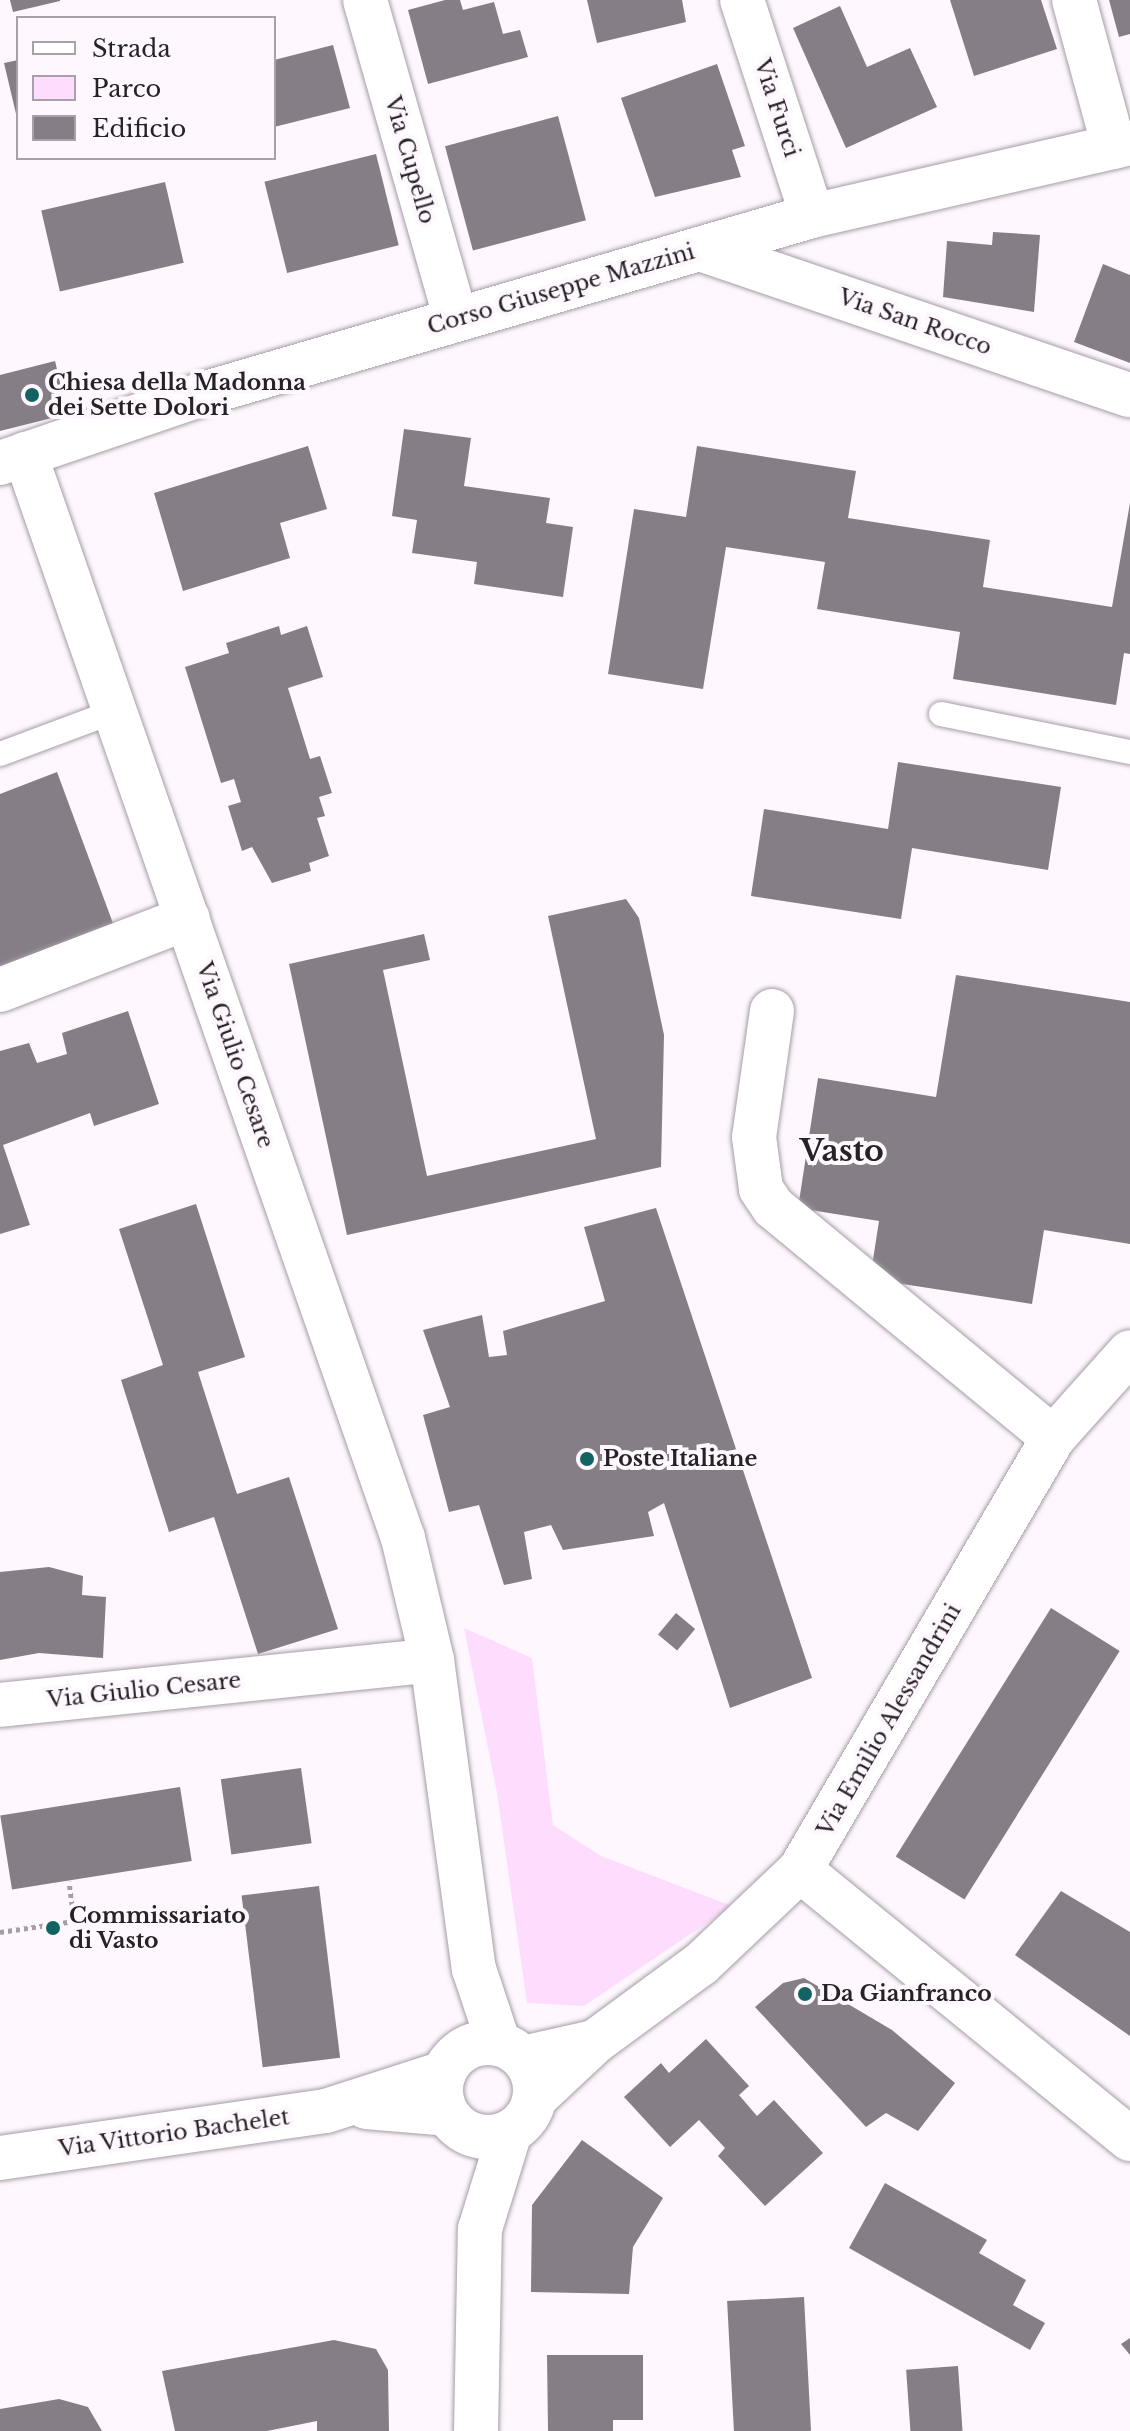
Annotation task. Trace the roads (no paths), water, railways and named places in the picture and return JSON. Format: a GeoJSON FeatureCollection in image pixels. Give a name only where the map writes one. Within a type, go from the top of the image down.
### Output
{"type":"FeatureCollection","features":[{"type":"Feature","properties":{"kind":"street","name":"Via Cupello"},"geometry":{"type":"LineString","coordinates":[[365,0],[456,319]]}},
{"type":"Feature","properties":{"kind":"street","name":"Via Furci"},"geometry":{"type":"LineString","coordinates":[[742,0],[812,216]]}},
{"type":"Feature","properties":{"kind":"street"},"geometry":{"type":"LineString","coordinates":[[1074,0],[1122,145]]}},
{"type":"Feature","properties":{"kind":"street","name":"Corso Giuseppe Mazzini"},"geometry":{"type":"LineString","coordinates":[[12,459],[456,319],[812,216],[1122,145]]}},
{"type":"Feature","properties":{"kind":"street","name":"Via San Rocco"},"geometry":{"type":"LineString","coordinates":[[700,249],[1130,395]]}},
{"type":"Feature","properties":{"kind":"street","name":"Via Giulio Cesare"},"geometry":{"type":"LineString","coordinates":[[12,459],[115,711],[188,918],[403,1538],[432,1660],[474,1969],[484,2087],[476,2431]]}},
{"type":"Feature","properties":{"kind":"street"},"geometry":{"type":"LineString","coordinates":[[0,990],[188,918]]}},
{"type":"Feature","properties":{"kind":"street"},"geometry":{"type":"LineString","coordinates":[[772,1011],[754,1137],[761,1189],[773,1207],[1053,1438]]}},
{"type":"Feature","properties":{"kind":"street","name":"Via Emilio Alessandrini"},"geometry":{"type":"LineString","coordinates":[[484,2087],[596,2041],[701,1964],[800,1870],[1053,1438],[1130,1352]]}},
{"type":"Feature","properties":{"kind":"street","name":"Via Giulio Cesare"},"geometry":{"type":"LineString","coordinates":[[0,1705],[432,1660]]}},
{"type":"Feature","properties":{"kind":"street"},"geometry":{"type":"LineString","coordinates":[[800,1870],[1130,2139]]}},
{"type":"Feature","properties":{"kind":"street","name":"Via Vittorio Bachelet"},"geometry":{"type":"LineString","coordinates":[[0,2158],[484,2087]]}},
{"type":"Feature","properties":{"kind":"lane"},"geometry":{"type":"LineString","coordinates":[[0,754],[115,711]]}},
{"type":"Feature","properties":{"kind":"lane"},"geometry":{"type":"LineString","coordinates":[[941,714],[1130,752]]}},
{"type":"Feature","properties":{"kind":"place","name":"Chiesa della Madonna dei Sette Dolori"},"geometry":{"type":"Point","coordinates":[32,395]}},
{"type":"Feature","properties":{"kind":"place","name":"Poste Italiane"},"geometry":{"type":"Point","coordinates":[587,1459]}},
{"type":"Feature","properties":{"kind":"place","name":"Commissariato di Vasto"},"geometry":{"type":"Point","coordinates":[53,1928]}},
{"type":"Feature","properties":{"kind":"place","name":"Da Gianfranco"},"geometry":{"type":"Point","coordinates":[805,1994]}},
{"type":"Feature","properties":{"kind":"district","name":"Vasto"},"geometry":{"type":"Point","coordinates":[842,1151]}}]}
